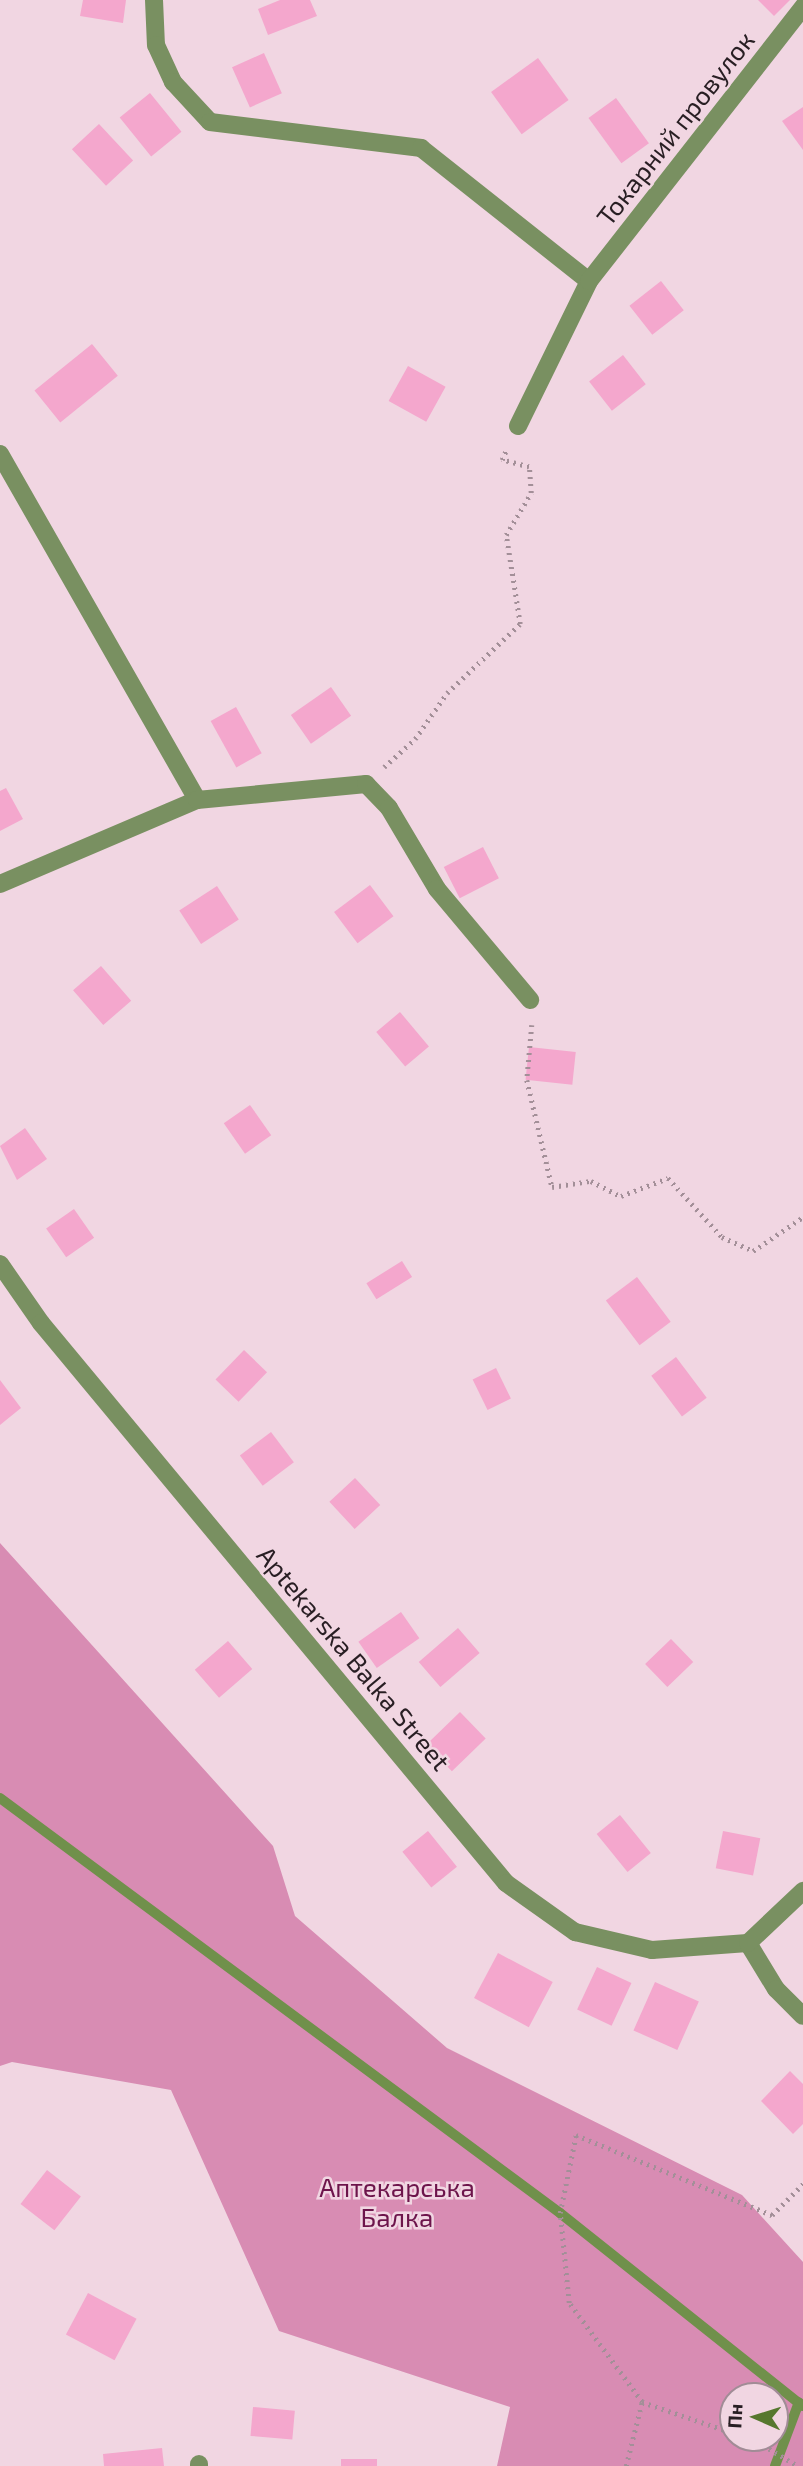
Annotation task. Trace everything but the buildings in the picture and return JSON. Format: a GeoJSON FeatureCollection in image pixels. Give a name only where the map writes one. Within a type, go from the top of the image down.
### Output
{"type":"FeatureCollection","features":[{"type":"Feature","properties":{"kind":"street"},"geometry":{"type":"LineString","coordinates":[[153,0],[156,45],[167,70],[210,122],[421,148],[589,281]]}},
{"type":"Feature","properties":{"kind":"street","name":"Токарний провулок"},"geometry":{"type":"LineString","coordinates":[[518,426],[589,281],[803,6]]}},
{"type":"Feature","properties":{"kind":"street"},"geometry":{"type":"LineString","coordinates":[[0,454],[197,800]]}},
{"type":"Feature","properties":{"kind":"street"},"geometry":{"type":"LineString","coordinates":[[0,884],[197,800],[366,784],[389,808],[437,889],[530,1000]]}},
{"type":"Feature","properties":{"kind":"street","name":"Aptekarska Balka Street"},"geometry":{"type":"LineString","coordinates":[[0,1264],[41,1323],[506,1883],[588,1935],[652,1950],[748,1942]]}},
{"type":"Feature","properties":{"kind":"street"},"geometry":{"type":"LineString","coordinates":[[803,1891],[748,1942],[776,1989],[803,2016]]}},
{"type":"Feature","properties":{"kind":"path"},"geometry":{"type":"LineString","coordinates":[[366,784],[415,739],[447,693],[520,624],[506,536],[531,493],[529,467],[502,460],[518,426]]}},
{"type":"Feature","properties":{"kind":"path"},"geometry":{"type":"LineString","coordinates":[[530,1000],[527,1080],[552,1187],[591,1181],[621,1196],[668,1178],[722,1237],[753,1251],[803,1217]]}},
{"type":"Feature","properties":{"kind":"path"},"geometry":{"type":"LineString","coordinates":[[719,2427],[642,2402],[569,2303],[560,2213],[576,2135],[772,2215],[803,2184]]}},
{"type":"Feature","properties":{"kind":"path"},"geometry":{"type":"LineString","coordinates":[[626,2466],[642,2402]]}},
{"type":"Feature","properties":{"kind":"path"},"geometry":{"type":"LineString","coordinates":[[777,2452],[798,2466]]}},
{"type":"Feature","properties":{"kind":"green space","name":"Аптекарська Балка"},"geometry":{"type":"Polygon","coordinates":[[[0,1543],[273,1846],[295,1916],[447,2048],[742,2195],[803,2262],[803,2466],[497,2466],[510,2407],[279,2331],[171,2090],[12,2062],[0,2066],[0,1543]]]}},
{"type":"Feature","properties":{"kind":"waterway"},"geometry":{"type":"LineString","coordinates":[[0,1798],[560,2213],[803,2406]]}},
{"type":"Feature","properties":{"kind":"waterway"},"geometry":{"type":"LineString","coordinates":[[775,2466],[799,2402]]}}]}
